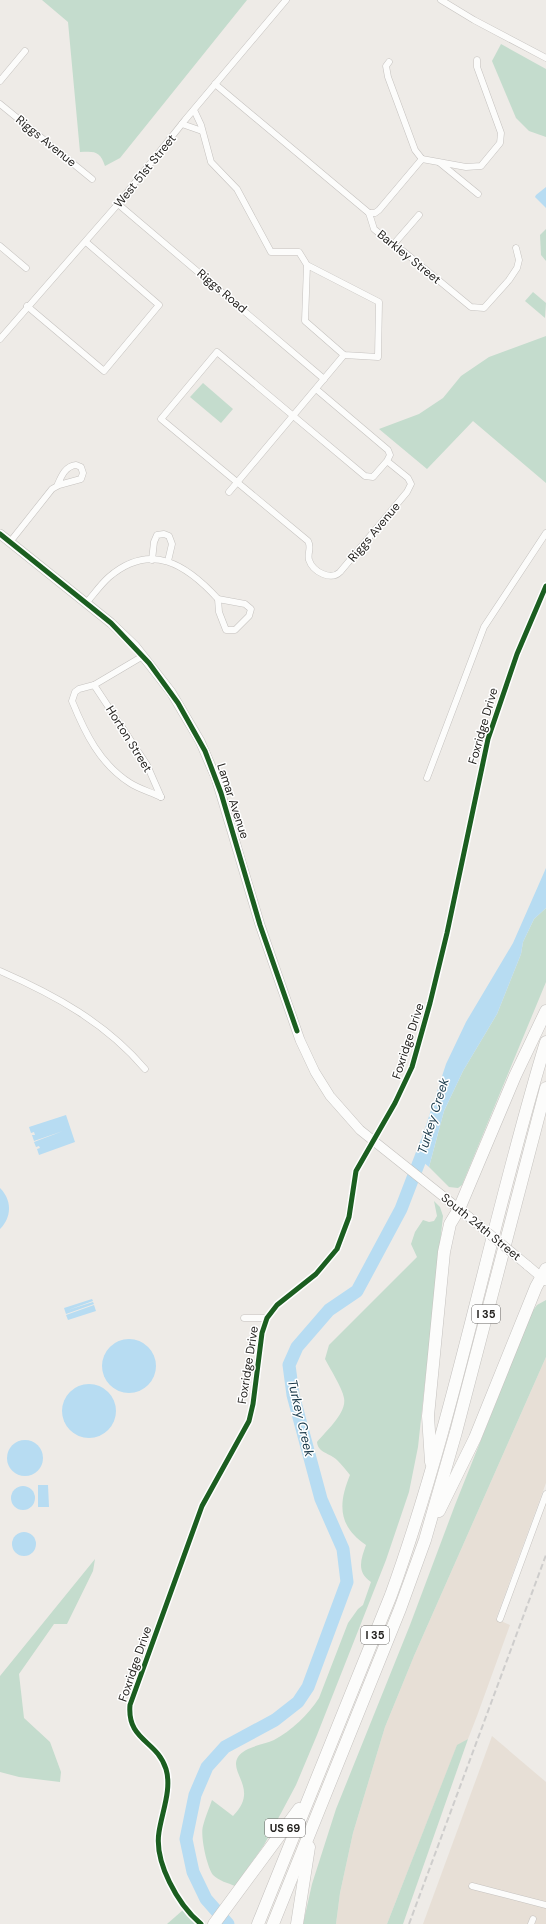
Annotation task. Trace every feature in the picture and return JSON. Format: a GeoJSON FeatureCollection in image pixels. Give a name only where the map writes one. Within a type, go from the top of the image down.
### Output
{"type":"FeatureCollection","features":[{"type":"Feature","properties":{"kind":"highway"},"geometry":{"type":"LineString","coordinates":[[431,1473],[428,1416],[444,1252],[450,1224],[459,1209],[515,1076],[546,1011]]}},
{"type":"Feature","properties":{"kind":"highway","name":"I 35"},"geometry":{"type":"LineString","coordinates":[[258,1924],[391,1596],[411,1540],[431,1473],[514,1154],[546,1042]]}},
{"type":"Feature","properties":{"kind":"highway","name":"I 35"},"geometry":{"type":"LineString","coordinates":[[272,1924],[400,1609],[425,1540],[456,1432],[546,1088]]}},
{"type":"Feature","properties":{"kind":"highway"},"geometry":{"type":"LineString","coordinates":[[425,1540],[475,1438],[544,1276]]}},
{"type":"Feature","properties":{"kind":"highway","name":"US 69"},"geometry":{"type":"LineString","coordinates":[[214,1924],[248,1880],[310,1793]]}},
{"type":"Feature","properties":{"kind":"highway","name":"US 69"},"geometry":{"type":"LineString","coordinates":[[297,1924],[313,1824]]}},
{"type":"Feature","properties":{"kind":"street","name":"West 51st Street"},"geometry":{"type":"LineString","coordinates":[[0,339],[27,306],[86,242],[215,84],[286,0]]}},
{"type":"Feature","properties":{"kind":"street"},"geometry":{"type":"LineString","coordinates":[[441,0],[474,20],[546,58]]}},
{"type":"Feature","properties":{"kind":"street"},"geometry":{"type":"LineString","coordinates":[[0,81],[25,51]]}},
{"type":"Feature","properties":{"kind":"street"},"geometry":{"type":"LineString","coordinates":[[389,62],[386,66],[388,77],[414,150],[422,159],[470,167],[481,166],[493,153],[501,140],[501,133],[477,67],[478,60]]}},
{"type":"Feature","properties":{"kind":"street","name":"Barkley Street"},"geometry":{"type":"LineString","coordinates":[[215,84],[369,213],[374,229],[393,245],[403,251],[470,307],[479,309],[487,306],[514,274],[519,264],[516,248]]}},
{"type":"Feature","properties":{"kind":"street","name":"Riggs Avenue"},"geometry":{"type":"LineString","coordinates":[[0,104],[92,179]]}},
{"type":"Feature","properties":{"kind":"street"},"geometry":{"type":"LineString","coordinates":[[194,110],[212,162],[237,189],[271,252],[299,252],[307,265],[379,302],[378,357],[344,355],[305,321],[307,265]]}},
{"type":"Feature","properties":{"kind":"street"},"geometry":{"type":"LineString","coordinates":[[182,124],[202,131]]}},
{"type":"Feature","properties":{"kind":"street"},"geometry":{"type":"LineString","coordinates":[[369,213],[375,213],[380,209],[422,159]]}},
{"type":"Feature","properties":{"kind":"street"},"geometry":{"type":"LineString","coordinates":[[439,162],[478,194]]}},
{"type":"Feature","properties":{"kind":"street","name":"Riggs Road"},"geometry":{"type":"LineString","coordinates":[[118,204],[324,379]]}},
{"type":"Feature","properties":{"kind":"street"},"geometry":{"type":"LineString","coordinates":[[393,245],[419,215]]}},
{"type":"Feature","properties":{"kind":"street"},"geometry":{"type":"LineString","coordinates":[[27,306],[104,371],[159,304],[86,242]]}},
{"type":"Feature","properties":{"kind":"street"},"geometry":{"type":"LineString","coordinates":[[0,246],[26,268]]}},
{"type":"Feature","properties":{"kind":"street"},"geometry":{"type":"LineString","coordinates":[[237,482],[161,419],[217,352],[365,476],[373,477],[387,461],[390,456],[390,451],[316,389]]}},
{"type":"Feature","properties":{"kind":"street"},"geometry":{"type":"LineString","coordinates":[[229,492],[344,355]]}},
{"type":"Feature","properties":{"kind":"street","name":"Riggs Avenue"},"geometry":{"type":"LineString","coordinates":[[237,482],[308,541],[310,547],[308,558],[312,565],[324,575],[334,576],[340,572],[410,488],[411,482],[408,478],[387,461]]}},
{"type":"Feature","properties":{"kind":"street"},"geometry":{"type":"LineString","coordinates":[[10,542],[48,493],[56,486],[70,466],[78,465],[82,469],[83,476],[80,480],[56,486]]}},
{"type":"Feature","properties":{"kind":"street"},"geometry":{"type":"LineString","coordinates":[[427,778],[484,627],[546,533]]}},
{"type":"Feature","properties":{"kind":"street","name":"Lamar Avenue"},"geometry":{"type":"LineString","coordinates":[[0,534],[87,602],[111,624],[143,656],[178,703],[211,766],[223,799],[260,925],[308,1060],[330,1096],[340,1109],[360,1130],[414,1174]]}},
{"type":"Feature","properties":{"kind":"street"},"geometry":{"type":"LineString","coordinates":[[152,560],[155,538],[157,535],[164,534],[170,536],[172,542],[168,561]]}},
{"type":"Feature","properties":{"kind":"street"},"geometry":{"type":"LineString","coordinates":[[87,602],[105,581],[118,570],[134,563],[152,560],[168,561],[189,571],[218,599],[246,604],[251,609],[250,615],[235,630],[226,630],[221,619],[218,599]]}},
{"type":"Feature","properties":{"kind":"street","name":"Foxridge Drive"},"geometry":{"type":"LineString","coordinates":[[200,1924],[186,1909],[165,1871],[158,1836],[167,1788],[167,1774],[159,1755],[136,1733],[130,1720],[130,1705],[202,1506],[249,1421],[262,1333],[267,1318],[277,1305],[316,1274],[337,1249],[346,1230],[354,1176],[395,1103],[416,1053],[450,916],[488,739],[516,654],[546,586]]}},
{"type":"Feature","properties":{"kind":"street","name":"Horton Street"},"geometry":{"type":"LineString","coordinates":[[94,685],[147,765],[161,797],[134,785],[103,760],[85,732],[72,698],[80,689],[94,685],[143,656]]}},
{"type":"Feature","properties":{"kind":"street"},"geometry":{"type":"LineString","coordinates":[[0,971],[53,995],[80,1012],[125,1048],[145,1069]]}},
{"type":"Feature","properties":{"kind":"street","name":"South 24th Street"},"geometry":{"type":"LineString","coordinates":[[414,1174],[544,1276]]}},
{"type":"Feature","properties":{"kind":"street"},"geometry":{"type":"LineString","coordinates":[[244,1318],[267,1318]]}},
{"type":"Feature","properties":{"kind":"street"},"geometry":{"type":"LineString","coordinates":[[500,1619],[546,1494]]}},
{"type":"Feature","properties":{"kind":"street"},"geometry":{"type":"LineString","coordinates":[[472,1886],[546,1905]]}},
{"type":"Feature","properties":{"kind":"shaded area"},"geometry":{"type":"Polygon","coordinates":[[[546,1357],[546,1483],[496,1619],[510,1625],[477,1716],[468,1739],[457,1746],[387,1924],[336,1924],[340,1893],[353,1833],[385,1727],[414,1656],[546,1357]]]}},
{"type":"Feature","properties":{"kind":"shaded area"},"geometry":{"type":"Polygon","coordinates":[[[492,1736],[546,1782],[546,1924],[423,1924],[492,1736]]]}},
{"type":"Feature","properties":{"kind":"green space"},"geometry":{"type":"Polygon","coordinates":[[[42,0],[247,0],[120,158],[105,166],[101,157],[96,153],[80,152],[68,22],[42,0]]]}},
{"type":"Feature","properties":{"kind":"green space"},"geometry":{"type":"Polygon","coordinates":[[[501,44],[546,69],[546,137],[529,131],[516,118],[492,61],[501,44]]]}},
{"type":"Feature","properties":{"kind":"green space"},"geometry":{"type":"Polygon","coordinates":[[[546,229],[546,261],[541,255],[540,235],[546,229]]]}},
{"type":"Feature","properties":{"kind":"green space"},"geometry":{"type":"Polygon","coordinates":[[[533,292],[546,303],[545,318],[525,301],[533,292]]]}},
{"type":"Feature","properties":{"kind":"green space"},"geometry":{"type":"Polygon","coordinates":[[[546,336],[546,483],[473,421],[427,469],[379,429],[419,414],[443,398],[461,376],[489,357],[546,336]]]}},
{"type":"Feature","properties":{"kind":"green space"},"geometry":{"type":"Polygon","coordinates":[[[203,383],[233,409],[221,423],[190,397],[203,383]]]}},
{"type":"Feature","properties":{"kind":"green space"},"geometry":{"type":"Polygon","coordinates":[[[546,908],[546,982],[462,1185],[458,1188],[449,1187],[429,1167],[444,1111],[463,1071],[497,1014],[521,954],[523,942],[534,919],[546,908]]]}},
{"type":"Feature","properties":{"kind":"green space"},"geometry":{"type":"Polygon","coordinates":[[[434,1201],[440,1207],[443,1216],[418,1447],[409,1492],[386,1560],[296,1785],[264,1845],[235,1886],[215,1877],[206,1859],[202,1831],[212,1800],[233,1816],[241,1806],[244,1798],[244,1790],[237,1769],[236,1763],[238,1757],[245,1750],[270,1742],[287,1732],[299,1722],[315,1704],[319,1698],[348,1623],[358,1609],[363,1605],[371,1582],[363,1574],[361,1565],[361,1560],[366,1545],[350,1530],[345,1522],[343,1514],[342,1505],[350,1475],[337,1460],[322,1451],[317,1442],[335,1422],[344,1404],[341,1389],[325,1359],[329,1345],[417,1257],[411,1244],[415,1232],[423,1220],[429,1222],[434,1221],[437,1216],[434,1201]]]}},
{"type":"Feature","properties":{"kind":"green space"},"geometry":{"type":"Polygon","coordinates":[[[546,1300],[546,1357],[414,1656],[385,1727],[353,1833],[340,1893],[336,1924],[303,1924],[312,1884],[336,1809],[410,1625],[455,1505],[532,1312],[537,1305],[546,1300]]]}},
{"type":"Feature","properties":{"kind":"green space"},"geometry":{"type":"Polygon","coordinates":[[[95,1559],[93,1571],[67,1624],[54,1624],[19,1674],[24,1718],[50,1742],[61,1772],[60,1782],[19,1777],[0,1772],[0,1676],[95,1559]]]}},
{"type":"Feature","properties":{"kind":"green space"},"geometry":{"type":"Polygon","coordinates":[[[468,1739],[403,1924],[387,1924],[457,1745],[468,1739]]]}},
{"type":"Feature","properties":{"kind":"green space"},"geometry":{"type":"Polygon","coordinates":[[[183,1910],[196,1924],[167,1924],[183,1910]]]}},
{"type":"Feature","properties":{"kind":"water"},"geometry":{"type":"Polygon","coordinates":[[[546,187],[546,208],[535,197],[546,187]]]}},
{"type":"Feature","properties":{"kind":"water"},"geometry":{"type":"Polygon","coordinates":[[[546,868],[546,908],[534,919],[523,942],[521,954],[497,1014],[463,1071],[444,1111],[429,1167],[416,1156],[446,1064],[466,1022],[513,943],[546,868]]]}},
{"type":"Feature","properties":{"kind":"water"},"geometry":{"type":"Polygon","coordinates":[[[66,1115],[75,1142],[39,1155],[37,1149],[40,1148],[39,1146],[36,1147],[34,1142],[63,1131],[34,1141],[32,1135],[35,1135],[34,1132],[31,1133],[29,1127],[66,1115]]]}},
{"type":"Feature","properties":{"kind":"water"},"geometry":{"type":"Polygon","coordinates":[[[0,1188],[7,1198],[9,1208],[7,1219],[0,1229],[0,1188]]]}},
{"type":"Feature","properties":{"kind":"water"},"geometry":{"type":"Polygon","coordinates":[[[92,1299],[93,1301],[68,1310],[93,1302],[94,1304],[66,1314],[64,1308],[92,1299]]]}},
{"type":"Feature","properties":{"kind":"water"},"geometry":{"type":"Polygon","coordinates":[[[94,1305],[96,1311],[68,1320],[66,1315],[94,1305]]]}},
{"type":"Feature","properties":{"kind":"water"},"geometry":{"type":"Polygon","coordinates":[[[129,1339],[139,1341],[148,1347],[154,1356],[156,1366],[154,1376],[148,1385],[139,1391],[129,1393],[119,1391],[110,1385],[104,1376],[102,1366],[104,1356],[110,1347],[119,1341],[129,1339]]]}},
{"type":"Feature","properties":{"kind":"water"},"geometry":{"type":"Polygon","coordinates":[[[89,1384],[99,1386],[108,1392],[114,1401],[116,1411],[114,1421],[108,1430],[99,1436],[89,1438],[79,1436],[70,1430],[64,1421],[62,1411],[64,1401],[70,1392],[79,1386],[89,1384]]]}},
{"type":"Feature","properties":{"kind":"water"},"geometry":{"type":"Polygon","coordinates":[[[29,1440],[38,1445],[42,1451],[42,1465],[38,1471],[29,1476],[21,1476],[12,1471],[8,1465],[7,1454],[12,1445],[18,1441],[29,1440]]]}},
{"type":"Feature","properties":{"kind":"water"},"geometry":{"type":"Polygon","coordinates":[[[38,1485],[48,1485],[49,1507],[38,1507],[38,1485]]]}},
{"type":"Feature","properties":{"kind":"water"},"geometry":{"type":"Polygon","coordinates":[[[23,1486],[31,1490],[35,1498],[31,1506],[23,1510],[15,1506],[11,1498],[15,1490],[23,1486]]]}},
{"type":"Feature","properties":{"kind":"water"},"geometry":{"type":"Polygon","coordinates":[[[24,1532],[32,1536],[36,1544],[32,1552],[24,1556],[16,1552],[12,1544],[16,1536],[24,1532]]]}},
{"type":"Feature","properties":{"kind":"waterway","name":"Turkey Creek"},"geometry":{"type":"LineString","coordinates":[[228,1924],[206,1899],[193,1872],[186,1839],[195,1795],[207,1767],[225,1747],[275,1720],[298,1702],[308,1687],[347,1582],[343,1549],[321,1499],[293,1395],[289,1365],[297,1347],[329,1310],[357,1291],[401,1209],[426,1144]]}},
{"type":"Feature","properties":{"kind":"railway"},"geometry":{"type":"LineString","coordinates":[[409,1924],[546,1555]]}},
{"type":"Feature","properties":{"kind":"cycle path"},"geometry":{"type":"LineString","coordinates":[[0,534],[111,623],[149,663],[178,703],[205,751],[221,793],[260,925],[297,1031]]}},
{"type":"Feature","properties":{"kind":"cycle path"},"geometry":{"type":"LineString","coordinates":[[201,1924],[184,1906],[176,1894],[164,1869],[158,1844],[166,1800],[168,1777],[162,1759],[133,1726],[130,1717],[130,1705],[202,1506],[249,1421],[253,1404],[262,1333],[267,1318],[277,1305],[316,1274],[337,1249],[349,1217],[356,1171],[395,1103],[412,1067],[430,1003],[447,933],[488,739],[517,654],[546,586]]}}]}
